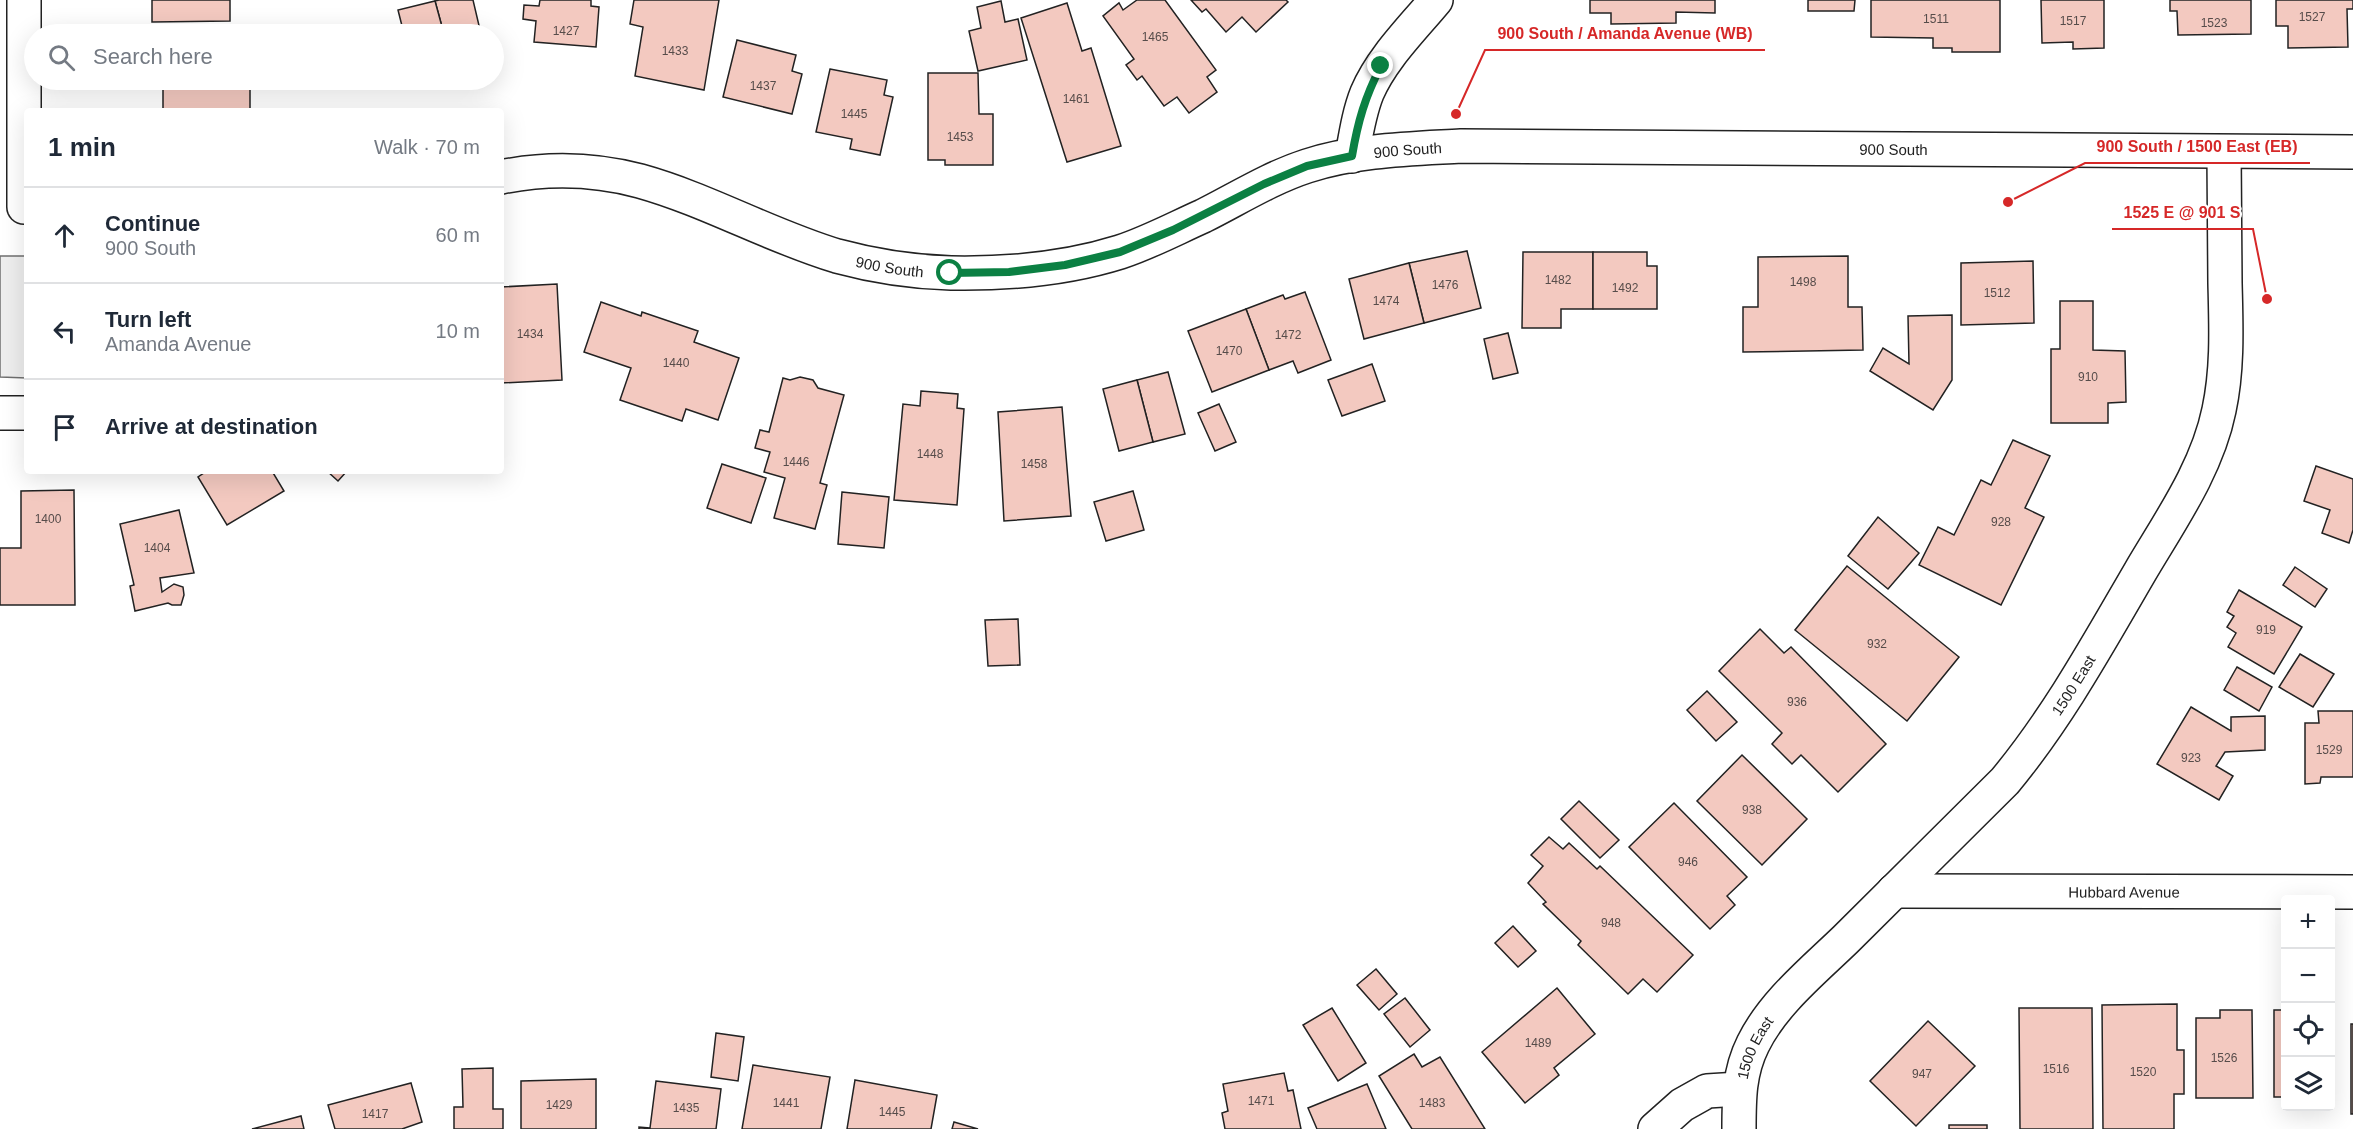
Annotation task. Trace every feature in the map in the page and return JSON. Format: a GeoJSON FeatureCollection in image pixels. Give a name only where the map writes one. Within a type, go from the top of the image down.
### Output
{"type":"FeatureCollection","features":[{"type":"Feature","properties":{"kind":"street"},"geometry":{"type":"LineString","coordinates":[[17,207],[24,0]]}},
{"type":"Feature","properties":{"kind":"street"},"geometry":{"type":"LineString","coordinates":[[1352,156],[1357,122],[1367,92],[1381,66],[1436,0]]}},
{"type":"Feature","properties":{"kind":"street","name":"900 South"},"geometry":{"type":"LineString","coordinates":[[504,177],[552,171],[587,173],[638,181],[680,194],[786,238],[839,256],[893,268],[950,273],[1009,272],[1065,265],[1120,252],[1173,230],[1264,184],[1307,166],[1352,156],[1415,149],[1461,146],[2353,152]]}},
{"type":"Feature","properties":{"kind":"street","name":"1500 East"},"geometry":{"type":"LineString","coordinates":[[1739,1129],[1739,1089],[1744,1065],[1768,1019],[1803,981],[2005,781],[2034,746],[2096,646],[2195,477],[2209,446],[2217,419],[2224,375],[2226,336],[2224,152]]}},
{"type":"Feature","properties":{"kind":"street"},"geometry":{"type":"LineString","coordinates":[[0,413],[24,413]]}},
{"type":"Feature","properties":{"kind":"street","name":"Hubbard Avenue"},"geometry":{"type":"LineString","coordinates":[[1894,891],[2353,892]]}},
{"type":"Feature","properties":{"kind":"street"},"geometry":{"type":"LineString","coordinates":[[1655,1129],[1682,1105],[1707,1091],[1739,1089]]}},
{"type":"Feature","properties":{"kind":"shaded area"},"geometry":{"type":"Polygon","coordinates":[[[0,256],[24,256],[24,378],[0,377],[0,256]]]}},
{"type":"Feature","properties":{"kind":"building"},"geometry":{"type":"Polygon","coordinates":[[[152,0],[230,0],[230,21],[152,22],[152,0]]]}},
{"type":"Feature","properties":{"kind":"building"},"geometry":{"type":"Polygon","coordinates":[[[473,0],[479,24],[441,24],[435,1],[473,0]]]}},
{"type":"Feature","properties":{"kind":"building"},"geometry":{"type":"Polygon","coordinates":[[[540,0],[591,0],[591,6],[599,7],[596,47],[534,42],[536,21],[523,19],[524,5],[539,6],[540,0]]]}},
{"type":"Feature","properties":{"kind":"building"},"geometry":{"type":"Polygon","coordinates":[[[634,0],[719,0],[704,90],[635,76],[643,27],[630,24],[634,0]]]}},
{"type":"Feature","properties":{"kind":"building"},"geometry":{"type":"Polygon","coordinates":[[[1137,0],[1165,0],[1216,70],[1207,77],[1217,92],[1189,113],[1177,97],[1164,106],[1142,76],[1137,80],[1126,65],[1134,59],[1103,16],[1119,3],[1123,10],[1137,0]]]}},
{"type":"Feature","properties":{"kind":"building"},"geometry":{"type":"Polygon","coordinates":[[[1191,0],[1286,0],[1288,2],[1256,32],[1242,17],[1226,32],[1206,9],[1202,12],[1191,0]]]}},
{"type":"Feature","properties":{"kind":"building"},"geometry":{"type":"Polygon","coordinates":[[[1590,0],[1715,0],[1715,13],[1676,12],[1676,23],[1611,24],[1611,13],[1590,13],[1590,0]]]}},
{"type":"Feature","properties":{"kind":"building"},"geometry":{"type":"Polygon","coordinates":[[[1808,0],[1855,0],[1854,11],[1808,11],[1808,0]]]}},
{"type":"Feature","properties":{"kind":"building"},"geometry":{"type":"Polygon","coordinates":[[[1871,0],[2000,0],[2000,52],[1952,52],[1952,48],[1933,48],[1933,38],[1871,37],[1871,0]]]}},
{"type":"Feature","properties":{"kind":"building"},"geometry":{"type":"Polygon","coordinates":[[[2041,0],[2104,0],[2104,48],[2073,49],[2073,42],[2042,43],[2041,0]]]}},
{"type":"Feature","properties":{"kind":"building"},"geometry":{"type":"Polygon","coordinates":[[[2170,0],[2251,0],[2251,34],[2178,35],[2177,11],[2170,11],[2170,0]]]}},
{"type":"Feature","properties":{"kind":"building"},"geometry":{"type":"Polygon","coordinates":[[[2276,0],[2353,0],[2353,9],[2347,9],[2348,47],[2288,48],[2288,26],[2276,26],[2276,0]]]}},
{"type":"Feature","properties":{"kind":"building"},"geometry":{"type":"Polygon","coordinates":[[[435,1],[441,24],[402,24],[398,10],[435,1]]]}},
{"type":"Feature","properties":{"kind":"building"},"geometry":{"type":"Polygon","coordinates":[[[1001,1],[1005,22],[1018,19],[1027,60],[978,71],[969,31],[981,28],[977,7],[1001,1]]]}},
{"type":"Feature","properties":{"kind":"building"},"geometry":{"type":"Polygon","coordinates":[[[1067,3],[1082,51],[1091,48],[1121,146],[1067,162],[1021,18],[1067,3]]]}},
{"type":"Feature","properties":{"kind":"building"},"geometry":{"type":"Polygon","coordinates":[[[737,40],[796,55],[792,71],[802,74],[792,114],[723,97],[737,40]]]}},
{"type":"Feature","properties":{"kind":"building"},"geometry":{"type":"Polygon","coordinates":[[[830,69],[887,80],[884,95],[893,97],[880,155],[850,149],[852,139],[816,132],[830,69]]]}},
{"type":"Feature","properties":{"kind":"building"},"geometry":{"type":"Polygon","coordinates":[[[928,73],[978,73],[979,114],[993,114],[993,165],[945,165],[945,160],[928,160],[928,73]]]}},
{"type":"Feature","properties":{"kind":"building"},"geometry":{"type":"Polygon","coordinates":[[[163,90],[250,90],[250,108],[163,108],[163,90]]]}},
{"type":"Feature","properties":{"kind":"building"},"geometry":{"type":"Polygon","coordinates":[[[1467,251],[1481,308],[1424,323],[1409,263],[1467,251]]]}},
{"type":"Feature","properties":{"kind":"building"},"geometry":{"type":"Polygon","coordinates":[[[1523,252],[1593,252],[1593,309],[1561,309],[1561,328],[1522,328],[1523,252]]]}},
{"type":"Feature","properties":{"kind":"building"},"geometry":{"type":"Polygon","coordinates":[[[1593,252],[1647,252],[1647,266],[1657,266],[1657,309],[1593,309],[1593,252]]]}},
{"type":"Feature","properties":{"kind":"building"},"geometry":{"type":"Polygon","coordinates":[[[1848,256],[1848,307],[1862,307],[1863,350],[1743,352],[1743,307],[1758,307],[1758,257],[1848,256]]]}},
{"type":"Feature","properties":{"kind":"building"},"geometry":{"type":"Polygon","coordinates":[[[2033,261],[2034,323],[1961,325],[1961,263],[2033,261]]]}},
{"type":"Feature","properties":{"kind":"building"},"geometry":{"type":"Polygon","coordinates":[[[1409,263],[1424,323],[1364,339],[1349,279],[1409,263]]]}},
{"type":"Feature","properties":{"kind":"building"},"geometry":{"type":"Polygon","coordinates":[[[557,284],[562,380],[504,383],[504,287],[557,284]]]}},
{"type":"Feature","properties":{"kind":"building"},"geometry":{"type":"Polygon","coordinates":[[[1305,292],[1331,360],[1298,373],[1293,361],[1269,370],[1246,309],[1283,295],[1285,299],[1305,292]]]}},
{"type":"Feature","properties":{"kind":"building"},"geometry":{"type":"Polygon","coordinates":[[[2060,301],[2093,301],[2093,350],[2125,351],[2126,402],[2108,403],[2108,423],[2051,423],[2051,349],[2060,349],[2060,301]]]}},
{"type":"Feature","properties":{"kind":"building"},"geometry":{"type":"Polygon","coordinates":[[[601,302],[641,316],[642,312],[698,331],[694,342],[739,358],[718,420],[686,409],[682,421],[620,400],[631,368],[584,352],[601,302]]]}},
{"type":"Feature","properties":{"kind":"building"},"geometry":{"type":"Polygon","coordinates":[[[1246,309],[1269,370],[1212,392],[1188,331],[1246,309]]]}},
{"type":"Feature","properties":{"kind":"building"},"geometry":{"type":"Polygon","coordinates":[[[1952,315],[1952,380],[1933,410],[1870,371],[1883,348],[1909,364],[1908,316],[1952,315]]]}},
{"type":"Feature","properties":{"kind":"building"},"geometry":{"type":"Polygon","coordinates":[[[1508,333],[1518,373],[1493,379],[1484,339],[1508,333]]]}},
{"type":"Feature","properties":{"kind":"building"},"geometry":{"type":"Polygon","coordinates":[[[1372,364],[1385,401],[1342,416],[1328,380],[1372,364]]]}},
{"type":"Feature","properties":{"kind":"building"},"geometry":{"type":"Polygon","coordinates":[[[1168,372],[1185,434],[1153,442],[1137,380],[1168,372]]]}},
{"type":"Feature","properties":{"kind":"building"},"geometry":{"type":"Polygon","coordinates":[[[800,377],[813,380],[818,388],[844,395],[820,483],[827,485],[815,529],[774,518],[785,478],[764,472],[770,452],[755,448],[760,430],[769,432],[783,378],[790,380],[800,377]]]}},
{"type":"Feature","properties":{"kind":"building"},"geometry":{"type":"Polygon","coordinates":[[[1137,380],[1153,442],[1119,451],[1103,389],[1137,380]]]}},
{"type":"Feature","properties":{"kind":"building"},"geometry":{"type":"Polygon","coordinates":[[[921,391],[958,394],[957,408],[964,409],[957,505],[894,500],[903,404],[920,406],[921,391]]]}},
{"type":"Feature","properties":{"kind":"building"},"geometry":{"type":"Polygon","coordinates":[[[1219,404],[1236,442],[1215,451],[1198,413],[1219,404]]]}},
{"type":"Feature","properties":{"kind":"building"},"geometry":{"type":"Polygon","coordinates":[[[1062,407],[1071,516],[1004,521],[998,412],[1062,407]]]}},
{"type":"Feature","properties":{"kind":"building"},"geometry":{"type":"Polygon","coordinates":[[[2013,440],[2050,456],[2025,508],[2044,517],[2001,605],[1919,565],[1938,527],[1954,535],[1981,480],[1991,485],[2013,440]]]}},
{"type":"Feature","properties":{"kind":"building"},"geometry":{"type":"Polygon","coordinates":[[[722,464],[766,478],[751,523],[707,508],[722,464]]]}},
{"type":"Feature","properties":{"kind":"building"},"geometry":{"type":"Polygon","coordinates":[[[2316,466],[2353,479],[2353,530],[2349,543],[2322,533],[2330,510],[2304,501],[2316,466]]]}},
{"type":"Feature","properties":{"kind":"building"},"geometry":{"type":"Polygon","coordinates":[[[202,474],[274,474],[284,491],[227,525],[198,477],[202,474]]]}},
{"type":"Feature","properties":{"kind":"building"},"geometry":{"type":"Polygon","coordinates":[[[330,474],[344,474],[338,481],[330,474]]]}},
{"type":"Feature","properties":{"kind":"building"},"geometry":{"type":"Polygon","coordinates":[[[74,490],[75,605],[0,605],[0,548],[21,548],[21,491],[74,490]]]}},
{"type":"Feature","properties":{"kind":"building"},"geometry":{"type":"Polygon","coordinates":[[[1133,491],[1144,530],[1106,541],[1094,502],[1133,491]]]}},
{"type":"Feature","properties":{"kind":"building"},"geometry":{"type":"Polygon","coordinates":[[[842,492],[889,497],[884,548],[838,544],[842,492]]]}},
{"type":"Feature","properties":{"kind":"building"},"geometry":{"type":"Polygon","coordinates":[[[179,510],[194,573],[160,578],[162,592],[174,584],[183,587],[184,595],[181,605],[168,603],[135,611],[130,586],[134,585],[120,524],[179,510]]]}},
{"type":"Feature","properties":{"kind":"building"},"geometry":{"type":"Polygon","coordinates":[[[1878,517],[1919,553],[1888,589],[1848,556],[1878,517]]]}},
{"type":"Feature","properties":{"kind":"building"},"geometry":{"type":"Polygon","coordinates":[[[1847,566],[1959,657],[1907,721],[1795,630],[1847,566]]]}},
{"type":"Feature","properties":{"kind":"building"},"geometry":{"type":"Polygon","coordinates":[[[2295,567],[2327,589],[2315,607],[2283,585],[2295,567]]]}},
{"type":"Feature","properties":{"kind":"building"},"geometry":{"type":"Polygon","coordinates":[[[2239,590],[2302,627],[2274,674],[2228,647],[2236,633],[2227,627],[2234,616],[2227,612],[2239,590]]]}},
{"type":"Feature","properties":{"kind":"building"},"geometry":{"type":"Polygon","coordinates":[[[1018,619],[1020,665],[988,666],[985,620],[1018,619]]]}},
{"type":"Feature","properties":{"kind":"building"},"geometry":{"type":"Polygon","coordinates":[[[1760,629],[1784,653],[1791,647],[1886,744],[1838,792],[1801,755],[1792,764],[1772,744],[1782,733],[1719,671],[1760,629]]]}},
{"type":"Feature","properties":{"kind":"building"},"geometry":{"type":"Polygon","coordinates":[[[2300,654],[2334,674],[2313,707],[2279,687],[2300,654]]]}},
{"type":"Feature","properties":{"kind":"building"},"geometry":{"type":"Polygon","coordinates":[[[2237,667],[2272,687],[2259,711],[2224,690],[2237,667]]]}},
{"type":"Feature","properties":{"kind":"building"},"geometry":{"type":"Polygon","coordinates":[[[1707,691],[1737,722],[1716,741],[1687,710],[1707,691]]]}},
{"type":"Feature","properties":{"kind":"building"},"geometry":{"type":"Polygon","coordinates":[[[2191,707],[2231,731],[2231,717],[2265,716],[2265,750],[2225,752],[2216,766],[2233,776],[2219,800],[2157,764],[2191,707]]]}},
{"type":"Feature","properties":{"kind":"building"},"geometry":{"type":"Polygon","coordinates":[[[2318,711],[2353,711],[2353,777],[2321,777],[2320,783],[2305,784],[2305,723],[2319,723],[2318,711]]]}},
{"type":"Feature","properties":{"kind":"building"},"geometry":{"type":"Polygon","coordinates":[[[1742,755],[1807,819],[1762,865],[1697,801],[1742,755]]]}},
{"type":"Feature","properties":{"kind":"building"},"geometry":{"type":"Polygon","coordinates":[[[1579,801],[1619,840],[1600,858],[1561,819],[1579,801]]]}},
{"type":"Feature","properties":{"kind":"building"},"geometry":{"type":"Polygon","coordinates":[[[1674,803],[1747,877],[1727,896],[1735,905],[1710,929],[1629,847],[1674,803]]]}},
{"type":"Feature","properties":{"kind":"building"},"geometry":{"type":"Polygon","coordinates":[[[1549,837],[1563,849],[1569,843],[1597,869],[1600,866],[1693,955],[1657,992],[1643,979],[1628,994],[1578,945],[1581,941],[1543,904],[1546,902],[1528,883],[1543,866],[1531,855],[1549,837]]]}},
{"type":"Feature","properties":{"kind":"building"},"geometry":{"type":"Polygon","coordinates":[[[1513,926],[1536,951],[1518,967],[1495,943],[1513,926]]]}},
{"type":"Feature","properties":{"kind":"building"},"geometry":{"type":"Polygon","coordinates":[[[1376,969],[1397,994],[1379,1010],[1357,985],[1376,969]]]}},
{"type":"Feature","properties":{"kind":"building"},"geometry":{"type":"Polygon","coordinates":[[[1557,988],[1595,1034],[1554,1068],[1559,1075],[1525,1103],[1482,1052],[1557,988]]]}},
{"type":"Feature","properties":{"kind":"building"},"geometry":{"type":"Polygon","coordinates":[[[1405,998],[1430,1030],[1410,1047],[1384,1014],[1405,998]]]}},
{"type":"Feature","properties":{"kind":"building"},"geometry":{"type":"Polygon","coordinates":[[[2177,1004],[2177,1050],[2184,1050],[2184,1094],[2174,1094],[2174,1129],[2103,1129],[2102,1005],[2177,1004]]]}},
{"type":"Feature","properties":{"kind":"building"},"geometry":{"type":"Polygon","coordinates":[[[1332,1008],[1366,1063],[1338,1081],[1303,1025],[1332,1008]]]}},
{"type":"Feature","properties":{"kind":"building"},"geometry":{"type":"Polygon","coordinates":[[[2019,1008],[2092,1008],[2093,1129],[2020,1129],[2019,1008]]]}},
{"type":"Feature","properties":{"kind":"building"},"geometry":{"type":"Polygon","coordinates":[[[2220,1010],[2252,1010],[2253,1098],[2196,1098],[2196,1018],[2220,1018],[2220,1010]]]}},
{"type":"Feature","properties":{"kind":"building"},"geometry":{"type":"Polygon","coordinates":[[[2274,1010],[2281,1010],[2281,1097],[2274,1097],[2274,1010]]]}},
{"type":"Feature","properties":{"kind":"building"},"geometry":{"type":"Polygon","coordinates":[[[1928,1021],[1975,1066],[1916,1126],[1870,1081],[1928,1021]]]}},
{"type":"Feature","properties":{"kind":"building"},"geometry":{"type":"Polygon","coordinates":[[[2351,1024],[2353,1024],[2353,1114],[2351,1114],[2351,1024]]]}},
{"type":"Feature","properties":{"kind":"building"},"geometry":{"type":"Polygon","coordinates":[[[716,1033],[744,1037],[738,1081],[711,1077],[716,1033]]]}},
{"type":"Feature","properties":{"kind":"building"},"geometry":{"type":"Polygon","coordinates":[[[1414,1054],[1422,1067],[1440,1057],[1485,1129],[1412,1129],[1379,1076],[1414,1054]]]}},
{"type":"Feature","properties":{"kind":"building"},"geometry":{"type":"Polygon","coordinates":[[[753,1065],[830,1077],[821,1129],[742,1129],[753,1065]]]}},
{"type":"Feature","properties":{"kind":"building"},"geometry":{"type":"Polygon","coordinates":[[[493,1068],[493,1109],[503,1109],[503,1129],[454,1129],[454,1107],[463,1107],[462,1069],[493,1068]]]}},
{"type":"Feature","properties":{"kind":"building"},"geometry":{"type":"Polygon","coordinates":[[[1284,1073],[1288,1091],[1293,1090],[1301,1129],[1225,1129],[1222,1113],[1228,1111],[1223,1084],[1284,1073]]]}},
{"type":"Feature","properties":{"kind":"building"},"geometry":{"type":"Polygon","coordinates":[[[596,1079],[596,1129],[521,1129],[521,1081],[596,1079]]]}},
{"type":"Feature","properties":{"kind":"building"},"geometry":{"type":"Polygon","coordinates":[[[855,1080],[937,1095],[931,1129],[847,1129],[855,1080]]]}},
{"type":"Feature","properties":{"kind":"building"},"geometry":{"type":"Polygon","coordinates":[[[656,1081],[721,1089],[716,1129],[639,1129],[639,1127],[650,1128],[656,1081]]]}},
{"type":"Feature","properties":{"kind":"building"},"geometry":{"type":"Polygon","coordinates":[[[411,1083],[422,1122],[402,1129],[335,1129],[328,1105],[411,1083]]]}},
{"type":"Feature","properties":{"kind":"building"},"geometry":{"type":"Polygon","coordinates":[[[1367,1084],[1386,1129],[1317,1129],[1308,1108],[1367,1084]]]}},
{"type":"Feature","properties":{"kind":"building"},"geometry":{"type":"Polygon","coordinates":[[[301,1116],[304,1129],[252,1129],[301,1116]]]}},
{"type":"Feature","properties":{"kind":"building"},"geometry":{"type":"Polygon","coordinates":[[[954,1122],[978,1129],[952,1129],[954,1122]]]}},
{"type":"Feature","properties":{"kind":"building"},"geometry":{"type":"Polygon","coordinates":[[[1949,1125],[1987,1125],[1987,1129],[1949,1129],[1949,1125]]]}},
{"type":"Feature","properties":{"kind":"place","name":"900 South / Amanda Avenue (WB)"},"geometry":{"type":"Point","coordinates":[1456,114]}},
{"type":"Feature","properties":{"kind":"place","name":"900 South / 1500 East (EB)"},"geometry":{"type":"Point","coordinates":[2008,202]}},
{"type":"Feature","properties":{"kind":"place","name":"1525 E @ 901 S"},"geometry":{"type":"Point","coordinates":[2267,299]}},
{"type":"Feature","properties":{"kind":"route"},"geometry":{"type":"LineString","coordinates":[[950,273],[1009,272],[1065,265],[1120,252],[1173,230],[1264,184],[1307,166],[1352,156],[1357,122],[1367,92],[1381,66]]}}]}
